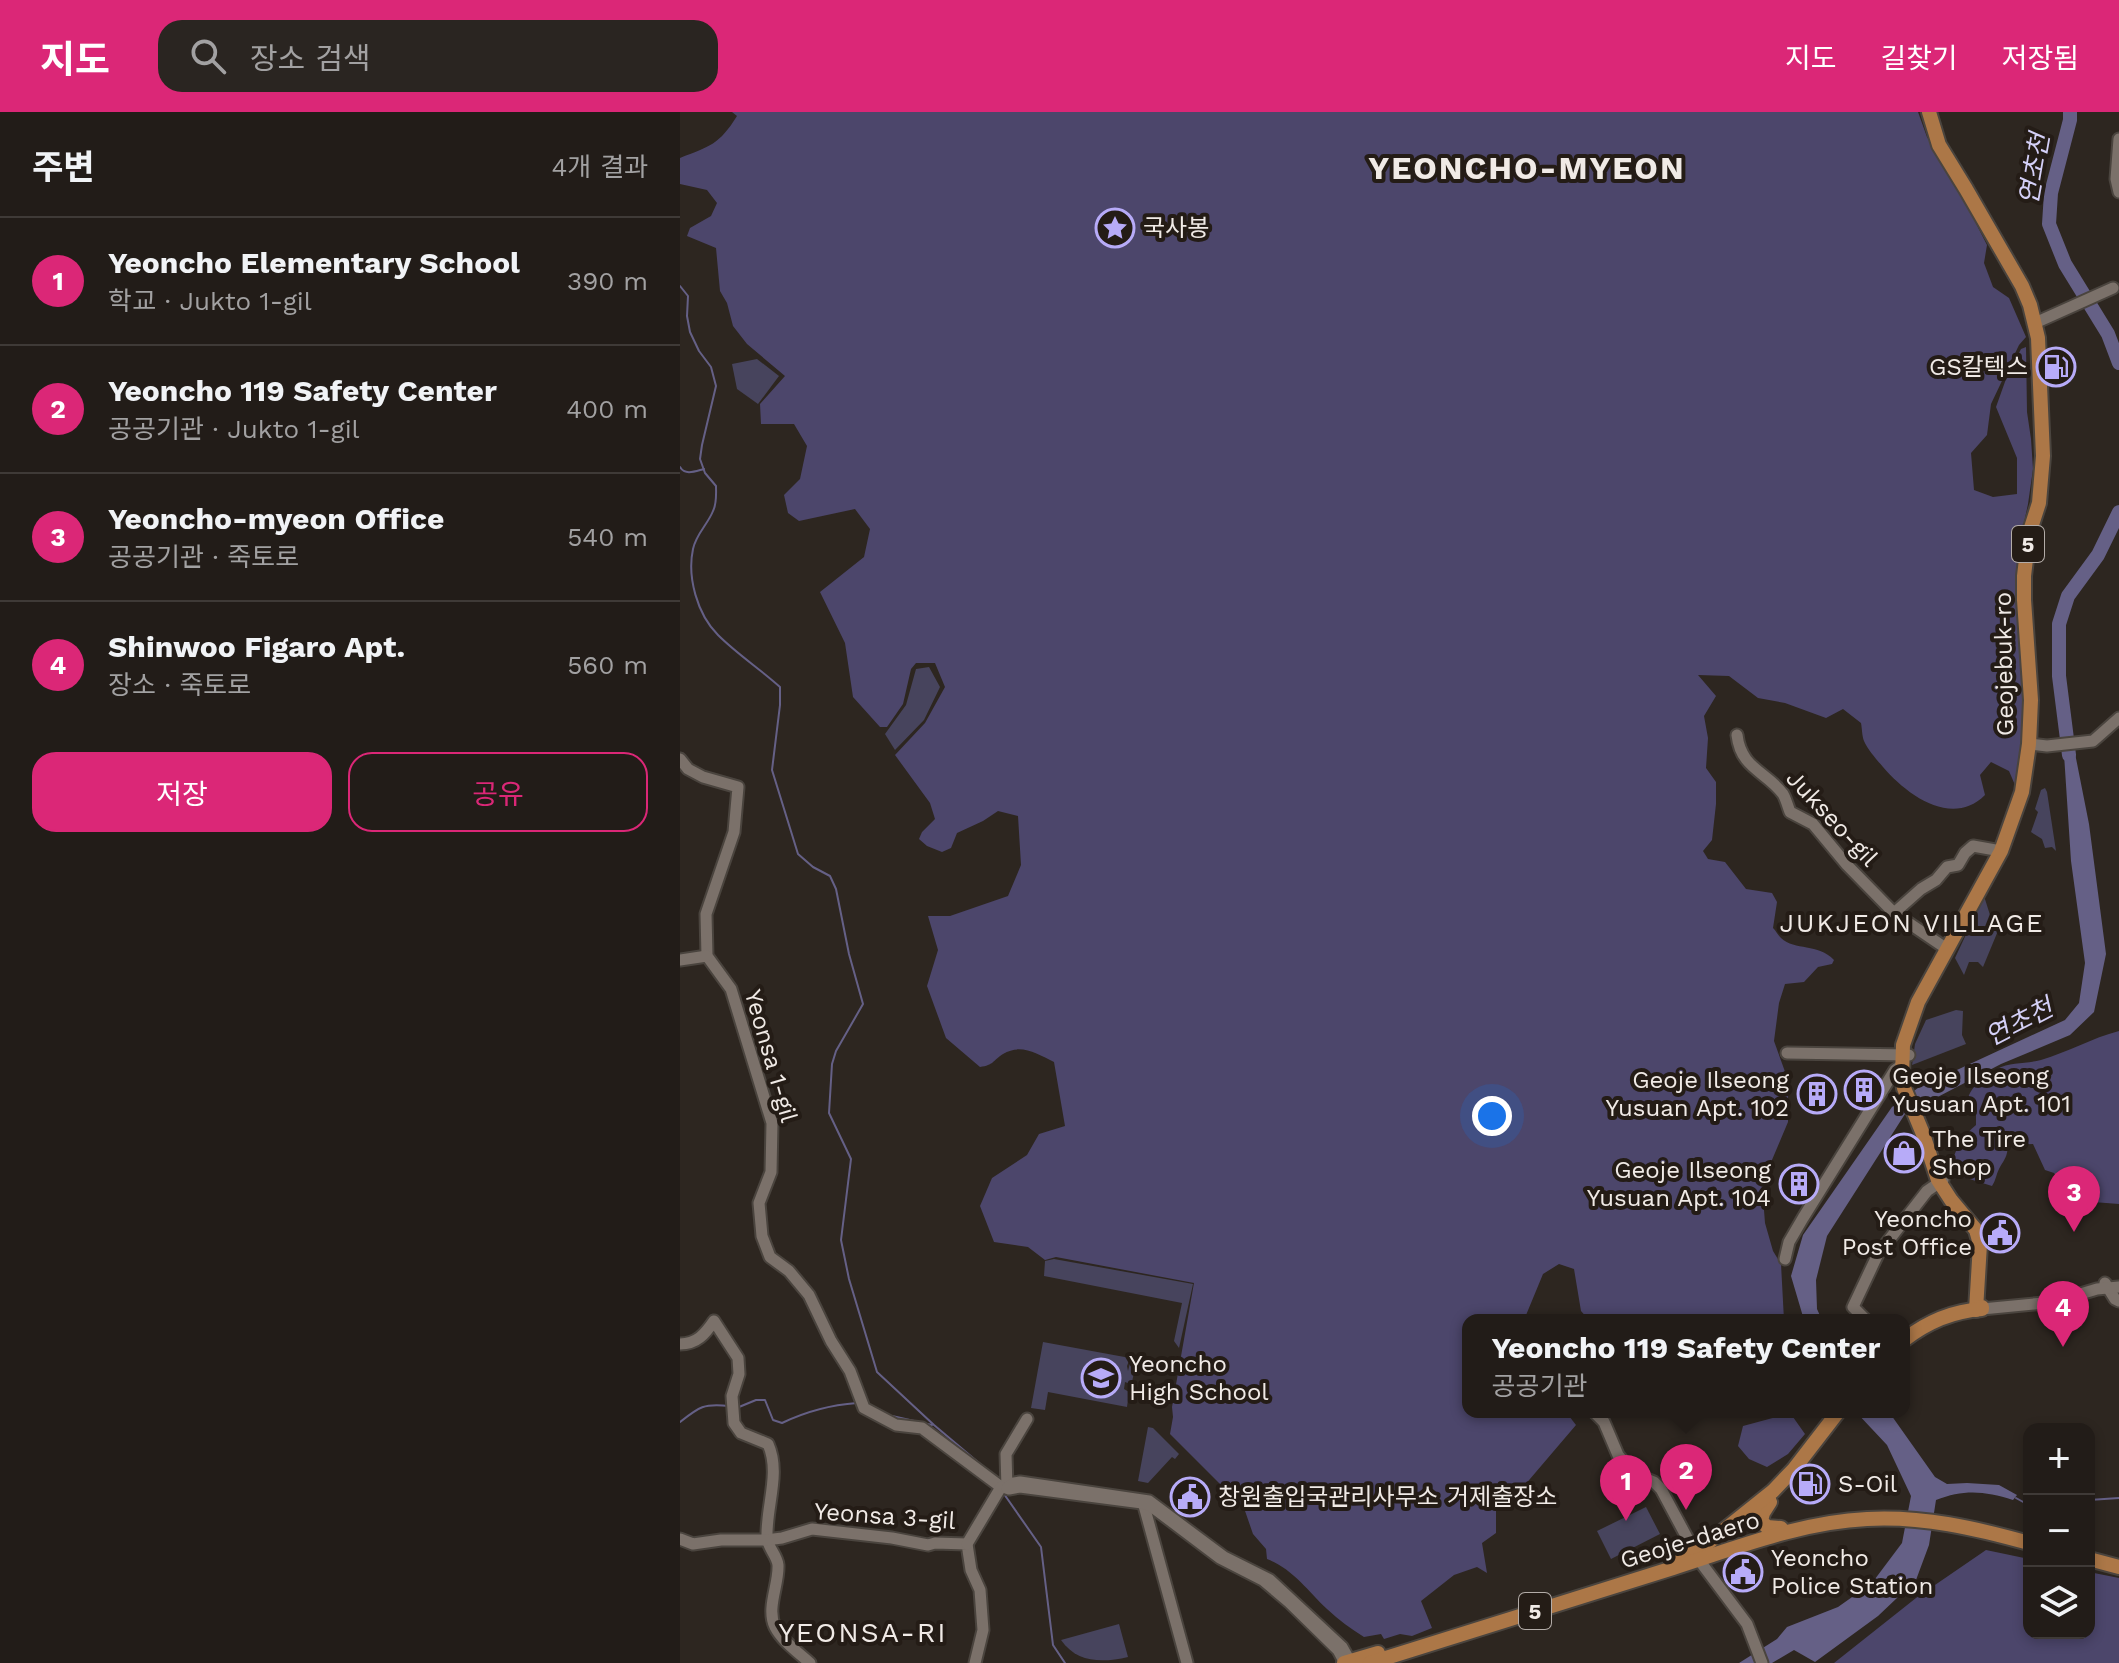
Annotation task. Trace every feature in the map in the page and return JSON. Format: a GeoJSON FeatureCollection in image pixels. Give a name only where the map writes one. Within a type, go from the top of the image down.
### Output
{"type":"FeatureCollection","features":[{"type":"Feature","properties":{"kind":"main road","name":"Geojebuk-ro"},"geometry":{"type":"LineString","coordinates":[[1905,1060],[1904,1041],[1912,1016],[2001,851],[2022,792],[2031,700],[2024,576],[2029,534],[2039,503],[2043,456],[2035,323],[2022,286],[1939,145],[1929,112]]}},
{"type":"Feature","properties":{"kind":"main road"},"geometry":{"type":"LineString","coordinates":[[1905,1060],[1919,1118],[1941,1181],[1985,1235],[1979,1306]]}},
{"type":"Feature","properties":{"kind":"main road"},"geometry":{"type":"LineString","coordinates":[[1910,1325],[1948,1307],[1979,1306]]}},
{"type":"Feature","properties":{"kind":"main road"},"geometry":{"type":"LineString","coordinates":[[1910,1336],[1934,1321],[1979,1306]]}},
{"type":"Feature","properties":{"kind":"main road"},"geometry":{"type":"LineString","coordinates":[[1697,1556],[1773,1491],[1840,1418]]}},
{"type":"Feature","properties":{"kind":"main road"},"geometry":{"type":"LineString","coordinates":[[1697,1556],[1715,1546],[1770,1502],[1798,1474],[1840,1418]]}},
{"type":"Feature","properties":{"kind":"main road"},"geometry":{"type":"LineString","coordinates":[[1770,1502],[1761,1520],[1767,1527],[1781,1528]]}},
{"type":"Feature","properties":{"kind":"main road","name":"Geoje-daero"},"geometry":{"type":"LineString","coordinates":[[1715,1546],[1842,1515],[1967,1519],[2023,1535]]}},
{"type":"Feature","properties":{"kind":"main road","name":"Geoje-daero"},"geometry":{"type":"LineString","coordinates":[[1370,1663],[1697,1556],[1818,1525],[1894,1515]]}},
{"type":"Feature","properties":{"kind":"main road","name":"Geoje-daero"},"geometry":{"type":"LineString","coordinates":[[1944,1519],[2023,1541]]}},
{"type":"Feature","properties":{"kind":"main road"},"geometry":{"type":"LineString","coordinates":[[2095,1552],[2119,1558]]}},
{"type":"Feature","properties":{"kind":"main road","name":"Geoje-daero"},"geometry":{"type":"LineString","coordinates":[[1347,1663],[1671,1560],[1697,1556]]}},
{"type":"Feature","properties":{"kind":"main road"},"geometry":{"type":"LineString","coordinates":[[2095,1561],[2119,1567]]}},
{"type":"Feature","properties":{"kind":"street"},"geometry":{"type":"LineString","coordinates":[[2119,139],[2116,179],[2119,192]]}},
{"type":"Feature","properties":{"kind":"street"},"geometry":{"type":"LineString","coordinates":[[2035,323],[2117,289]]}},
{"type":"Feature","properties":{"kind":"street"},"geometry":{"type":"LineString","coordinates":[[2029,744],[2047,746],[2090,742],[2119,718]]}},
{"type":"Feature","properties":{"kind":"street","name":"Jukseo-gil"},"geometry":{"type":"LineString","coordinates":[[1737,735],[1746,761],[1785,796],[1790,812],[1813,824],[1853,872],[1894,913],[1947,949]]}},
{"type":"Feature","properties":{"kind":"street"},"geometry":{"type":"LineString","coordinates":[[680,759],[688,769],[703,777],[738,787],[734,832],[706,914],[707,956],[680,960]]}},
{"type":"Feature","properties":{"kind":"street"},"geometry":{"type":"LineString","coordinates":[[1894,913],[1936,880],[1947,867],[1958,865],[1973,846],[2001,851]]}},
{"type":"Feature","properties":{"kind":"street","name":"Yeonsa 1-gil"},"geometry":{"type":"LineString","coordinates":[[707,956],[731,989],[772,1123],[771,1172],[759,1203],[762,1236],[770,1257],[789,1271],[809,1295],[831,1341],[850,1371],[864,1408],[896,1425],[922,1428],[1000,1486]]}},
{"type":"Feature","properties":{"kind":"street"},"geometry":{"type":"LineString","coordinates":[[1787,1051],[1905,1060]]}},
{"type":"Feature","properties":{"kind":"street"},"geometry":{"type":"LineString","coordinates":[[1785,1259],[1789,1242],[1803,1218],[1895,1070],[1905,1060]]}},
{"type":"Feature","properties":{"kind":"street"},"geometry":{"type":"LineString","coordinates":[[1860,1314],[1853,1307],[1878,1254],[1919,1201],[1941,1181]]}},
{"type":"Feature","properties":{"kind":"street"},"geometry":{"type":"LineString","coordinates":[[1979,1306],[2053,1295],[2086,1286],[2113,1285],[2115,1299],[2119,1301]]}},
{"type":"Feature","properties":{"kind":"street"},"geometry":{"type":"LineString","coordinates":[[680,1344],[688,1344],[703,1336],[714,1321],[738,1358],[739,1374],[732,1396],[734,1423],[741,1433],[768,1444],[773,1456],[766,1540],[778,1563],[772,1606],[773,1624],[810,1663]]}},
{"type":"Feature","properties":{"kind":"street"},"geometry":{"type":"LineString","coordinates":[[1600,1418],[1618,1455],[1634,1474],[1654,1482],[1661,1489],[1697,1556],[1730,1598],[1751,1632],[1762,1663]]}},
{"type":"Feature","properties":{"kind":"street"},"geometry":{"type":"LineString","coordinates":[[967,1544],[1000,1486],[1006,1454],[1027,1419]]}},
{"type":"Feature","properties":{"kind":"street"},"geometry":{"type":"LineString","coordinates":[[1000,1486],[1153,1503],[1224,1557],[1270,1580],[1342,1647],[1347,1663]]}},
{"type":"Feature","properties":{"kind":"street"},"geometry":{"type":"LineString","coordinates":[[1143,1501],[1187,1663]]}},
{"type":"Feature","properties":{"kind":"street","name":"Yeonsa 3-gil"},"geometry":{"type":"LineString","coordinates":[[680,1539],[693,1544],[721,1540],[766,1540],[812,1529],[928,1545],[967,1544],[971,1570],[980,1590],[983,1630],[975,1663]]}},
{"type":"Feature","properties":{"kind":"shaded area"},"geometry":{"type":"Polygon","coordinates":[[[732,112],[1918,112],[1927,137],[1956,184],[1987,245],[1984,263],[1993,287],[2009,298],[2026,337],[2019,345],[1991,404],[1987,435],[1971,453],[1974,490],[1993,497],[2017,494],[2017,458],[1996,407],[2021,349],[2026,347],[2027,412],[2033,469],[2020,542],[2019,581],[2030,707],[2018,792],[2009,771],[1991,762],[1980,775],[1985,795],[1959,808],[1931,804],[1893,778],[1864,741],[1861,723],[1843,709],[1826,718],[1785,703],[1758,698],[1729,676],[1698,675],[1716,696],[1704,716],[1708,738],[1706,768],[1716,782],[1716,804],[1712,840],[1703,851],[1708,859],[1725,862],[1746,889],[1772,893],[1777,902],[1773,928],[1781,938],[1793,945],[1821,951],[1834,960],[1832,964],[1818,967],[1804,982],[1785,984],[1779,1003],[1774,1041],[1788,1080],[1788,1122],[1769,1167],[1763,1197],[1765,1223],[1773,1251],[1781,1264],[1784,1314],[1584,1314],[1574,1269],[1559,1264],[1543,1274],[1526,1314],[1462,1314],[1462,1418],[1571,1418],[1576,1425],[1513,1499],[1496,1510],[1496,1533],[1482,1543],[1487,1573],[1477,1567],[1454,1575],[1421,1601],[1432,1628],[1412,1636],[1400,1634],[1384,1639],[1381,1634],[1364,1637],[1345,1624],[1292,1574],[1267,1559],[1266,1549],[1253,1534],[1244,1508],[1170,1434],[1194,1283],[1056,1257],[1045,1260],[1028,1247],[994,1242],[980,1206],[992,1178],[1027,1155],[1039,1134],[1065,1126],[1054,1062],[1016,1049],[980,1067],[946,1038],[927,986],[938,950],[928,916],[950,916],[1008,896],[1021,865],[1018,816],[998,811],[957,833],[951,848],[942,852],[927,846],[919,839],[935,819],[930,803],[895,755],[925,723],[945,687],[935,663],[916,663],[911,669],[903,704],[887,727],[880,727],[853,697],[845,643],[820,592],[864,557],[870,529],[855,509],[799,521],[788,513],[784,495],[800,479],[807,446],[794,424],[761,424],[760,404],[785,376],[747,344],[733,326],[720,291],[716,248],[687,236],[690,228],[711,216],[717,203],[707,190],[680,184],[680,158],[719,139],[737,116],[732,112]]]}},
{"type":"Feature","properties":{"kind":"shaded area"},"geometry":{"type":"Polygon","coordinates":[[[757,359],[779,376],[758,404],[737,389],[732,364],[757,359]]]}},
{"type":"Feature","properties":{"kind":"shaded area"},"geometry":{"type":"Polygon","coordinates":[[[929,667],[940,687],[924,720],[895,750],[885,734],[906,705],[916,669],[929,667]]]}},
{"type":"Feature","properties":{"kind":"shaded area"},"geometry":{"type":"Polygon","coordinates":[[[2072,738],[2089,824],[2106,954],[2094,1012],[2070,1035],[2001,1064],[1905,1114],[1827,1236],[1816,1280],[1819,1314],[1802,1314],[1791,1276],[1803,1235],[1892,1107],[1918,1088],[2065,1020],[2079,1003],[2085,963],[2071,861],[2063,739],[2072,738]]]}},
{"type":"Feature","properties":{"kind":"shaded area"},"geometry":{"type":"Polygon","coordinates":[[[2045,788],[2056,851],[2052,847],[2045,848],[2042,839],[2031,832],[2041,790],[2045,788]]]}},
{"type":"Feature","properties":{"kind":"shaded area"},"geometry":{"type":"Polygon","coordinates":[[[1984,896],[1990,915],[2000,926],[1983,967],[1978,962],[1969,962],[1964,975],[1955,958],[1984,896]]]}},
{"type":"Feature","properties":{"kind":"shaded area"},"geometry":{"type":"Polygon","coordinates":[[[1956,1010],[1963,1011],[1962,1035],[1966,1044],[1912,1065],[1915,1044],[1926,1020],[1956,1010]]]}},
{"type":"Feature","properties":{"kind":"shaded area"},"geometry":{"type":"Polygon","coordinates":[[[2119,1031],[2119,1204],[2093,1202],[2085,1209],[2072,1203],[2054,1173],[2045,1170],[2033,1144],[2008,1145],[1992,1186],[1963,1177],[1952,1162],[1961,1142],[1976,1125],[1976,1107],[1968,1100],[1979,1082],[2002,1067],[2041,1060],[2119,1031]]]}},
{"type":"Feature","properties":{"kind":"shaded area"},"geometry":{"type":"Polygon","coordinates":[[[1054,1259],[1193,1284],[1179,1348],[1174,1341],[1182,1303],[1044,1276],[1045,1261],[1054,1259]]]}},
{"type":"Feature","properties":{"kind":"shaded area"},"geometry":{"type":"Polygon","coordinates":[[[1043,1342],[1130,1358],[1128,1371],[1131,1359],[1137,1358],[1132,1382],[1125,1382],[1124,1389],[1129,1392],[1127,1407],[1048,1392],[1045,1410],[1031,1408],[1043,1342]]]}},
{"type":"Feature","properties":{"kind":"shaded area"},"geometry":{"type":"Polygon","coordinates":[[[1773,1418],[1794,1418],[1805,1434],[1788,1454],[1767,1467],[1749,1459],[1738,1446],[1743,1426],[1773,1418]]]}},
{"type":"Feature","properties":{"kind":"shaded area"},"geometry":{"type":"Polygon","coordinates":[[[1862,1418],[1893,1418],[1935,1477],[1947,1484],[1999,1485],[2017,1495],[2013,1500],[1984,1493],[1965,1493],[1936,1500],[1929,1545],[1916,1580],[1878,1616],[1815,1662],[1794,1650],[1772,1663],[1739,1663],[1777,1639],[1787,1627],[1838,1607],[1872,1583],[1902,1543],[1911,1496],[1887,1445],[1862,1418]]]}},
{"type":"Feature","properties":{"kind":"shaded area"},"geometry":{"type":"Polygon","coordinates":[[[1148,1427],[1153,1428],[1179,1454],[1175,1459],[1172,1457],[1148,1483],[1138,1481],[1148,1427]]]}},
{"type":"Feature","properties":{"kind":"shaded area"},"geometry":{"type":"Polygon","coordinates":[[[1646,1507],[1660,1534],[1611,1559],[1597,1531],[1646,1507]]]}},
{"type":"Feature","properties":{"kind":"shaded area"},"geometry":{"type":"Polygon","coordinates":[[[1986,1550],[2023,1558],[2023,1639],[2095,1639],[2095,1573],[2119,1578],[2119,1663],[1834,1663],[1916,1598],[1986,1550]]]}},
{"type":"Feature","properties":{"kind":"shaded area"},"geometry":{"type":"Polygon","coordinates":[[[1119,1624],[1128,1657],[1109,1660],[1082,1657],[1067,1648],[1061,1640],[1119,1624]]]}},
{"type":"Feature","properties":{"kind":"waterway","name":"연초천"},"geometry":{"type":"LineString","coordinates":[[2070,112],[2051,193],[2049,224],[2065,264],[2108,334],[2119,363]]}},
{"type":"Feature","properties":{"kind":"waterway"},"geometry":{"type":"LineString","coordinates":[[680,286],[688,296],[690,332],[711,367],[716,386],[700,459],[705,473],[716,486],[716,502],[693,549],[691,571],[695,595],[704,617],[718,635],[780,687],[772,770],[798,854],[830,876],[836,889],[863,1004],[836,1051],[832,1064],[829,1113],[851,1159],[841,1240],[849,1279],[877,1372],[992,1474]]}},
{"type":"Feature","properties":{"kind":"waterway"},"geometry":{"type":"LineString","coordinates":[[680,467],[688,472],[704,469]]}},
{"type":"Feature","properties":{"kind":"waterway","name":"연초천"},"geometry":{"type":"LineString","coordinates":[[2069,755],[2059,676],[2059,624],[2068,596],[2098,555],[2119,512]]}},
{"type":"Feature","properties":{"kind":"waterway"},"geometry":{"type":"LineString","coordinates":[[739,1407],[765,1400],[773,1420],[782,1423],[818,1409],[857,1403]]}},
{"type":"Feature","properties":{"kind":"waterway"},"geometry":{"type":"LineString","coordinates":[[867,1403],[879,1410]]}},
{"type":"Feature","properties":{"kind":"waterway"},"geometry":{"type":"LineString","coordinates":[[680,1422],[702,1407],[729,1406]]}},
{"type":"Feature","properties":{"kind":"waterway"},"geometry":{"type":"LineString","coordinates":[[892,1416],[932,1425]]}},
{"type":"Feature","properties":{"kind":"waterway"},"geometry":{"type":"LineString","coordinates":[[1004,1494],[1041,1547],[1053,1645],[1065,1663]]}},
{"type":"Feature","properties":{"kind":"waterway"},"geometry":{"type":"LineString","coordinates":[[2016,1498],[2023,1502]]}},
{"type":"Feature","properties":{"kind":"waterway"},"geometry":{"type":"LineString","coordinates":[[2095,1500],[2119,1498]]}},
{"type":"Feature","properties":{"kind":"place","name":"국사봉"},"geometry":{"type":"Point","coordinates":[1115,228]}},
{"type":"Feature","properties":{"kind":"place","name":"GS칼텍스"},"geometry":{"type":"Point","coordinates":[2056,367]}},
{"type":"Feature","properties":{"kind":"place","name":"Geoje Ilseong Yusuan Apt. 101"},"geometry":{"type":"Point","coordinates":[1864,1090]}},
{"type":"Feature","properties":{"kind":"place","name":"Geoje Ilseong Yusuan Apt. 102"},"geometry":{"type":"Point","coordinates":[1817,1094]}},
{"type":"Feature","properties":{"kind":"place","name":"The Tire Shop"},"geometry":{"type":"Point","coordinates":[1904,1153]}},
{"type":"Feature","properties":{"kind":"place","name":"Geoje Ilseong Yusuan Apt. 104"},"geometry":{"type":"Point","coordinates":[1799,1184]}},
{"type":"Feature","properties":{"kind":"place","name":"Yeoncho-myeon Office"},"geometry":{"type":"Point","coordinates":[2074,1232]}},
{"type":"Feature","properties":{"kind":"place","name":"Yeoncho Post Office"},"geometry":{"type":"Point","coordinates":[2000,1233]}},
{"type":"Feature","properties":{"kind":"place","name":"Shinwoo Figaro Apt."},"geometry":{"type":"Point","coordinates":[2063,1347]}},
{"type":"Feature","properties":{"kind":"place","name":"Yeoncho High School"},"geometry":{"type":"Point","coordinates":[1101,1378]}},
{"type":"Feature","properties":{"kind":"place","name":"S-Oil"},"geometry":{"type":"Point","coordinates":[1810,1484]}},
{"type":"Feature","properties":{"kind":"place","name":"창원출입국관리사무소 거제출장소"},"geometry":{"type":"Point","coordinates":[1190,1497]}},
{"type":"Feature","properties":{"kind":"place","name":"Yeoncho 119 Safety Center"},"geometry":{"type":"Point","coordinates":[1686,1510]}},
{"type":"Feature","properties":{"kind":"place","name":"Yeoncho Elementary School"},"geometry":{"type":"Point","coordinates":[1626,1521]}},
{"type":"Feature","properties":{"kind":"place","name":"Yeoncho Police Station"},"geometry":{"type":"Point","coordinates":[1743,1572]}},
{"type":"Feature","properties":{"kind":"district","name":"YEONCHO-MYEON"},"geometry":{"type":"Point","coordinates":[1527,168]}},
{"type":"Feature","properties":{"kind":"district","name":"JUKJEON VILLAGE"},"geometry":{"type":"Point","coordinates":[1912,923]}},
{"type":"Feature","properties":{"kind":"district","name":"YEONSA-RI"},"geometry":{"type":"Point","coordinates":[863,1632]}}]}
